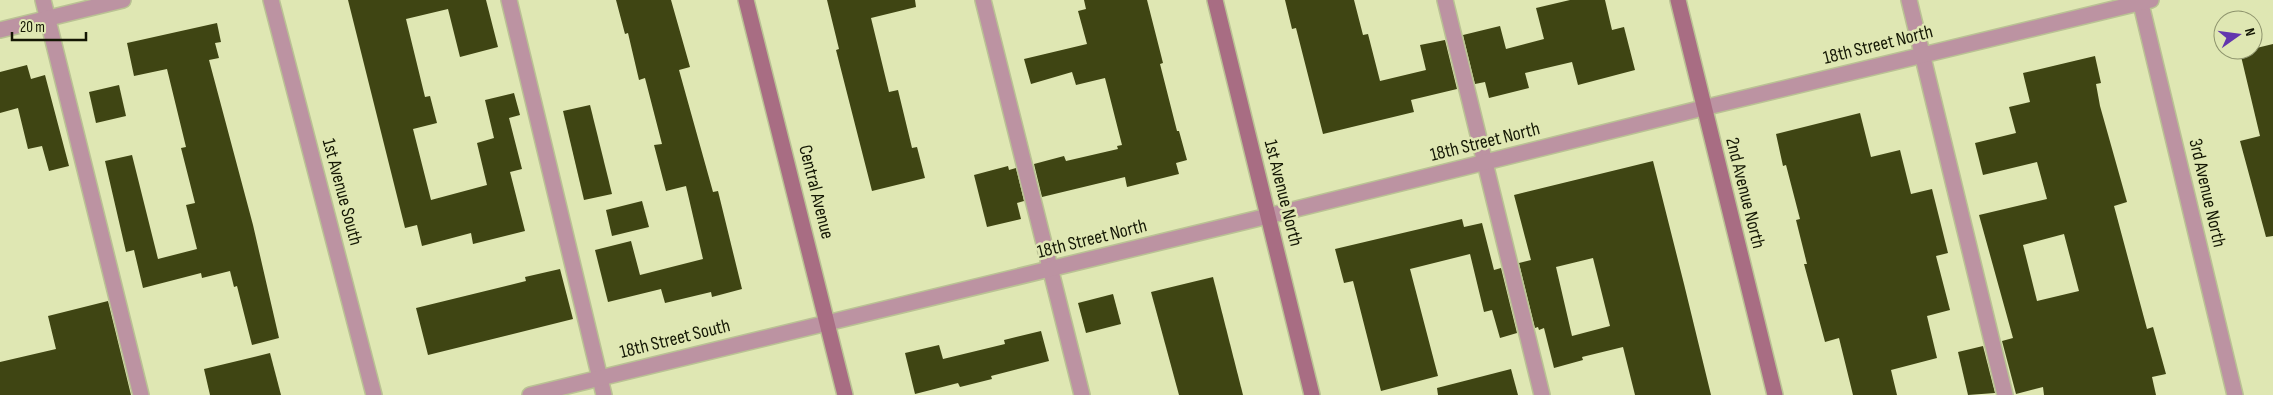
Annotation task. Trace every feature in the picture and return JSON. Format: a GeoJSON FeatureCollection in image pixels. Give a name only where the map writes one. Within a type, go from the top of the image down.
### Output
{"type":"FeatureCollection","features":[{"type":"Feature","properties":{"kind":"main road","name":"Central Avenue"},"geometry":{"type":"LineString","coordinates":[[746,0],[846,395]]}},
{"type":"Feature","properties":{"kind":"main road","name":"1st Avenue North"},"geometry":{"type":"LineString","coordinates":[[1215,0],[1312,395]]}},
{"type":"Feature","properties":{"kind":"main road","name":"2nd Avenue North"},"geometry":{"type":"LineString","coordinates":[[1678,0],[1775,395]]}},
{"type":"Feature","properties":{"kind":"street"},"geometry":{"type":"LineString","coordinates":[[43,0],[141,395]]}},
{"type":"Feature","properties":{"kind":"street"},"geometry":{"type":"LineString","coordinates":[[0,30],[123,0]]}},
{"type":"Feature","properties":{"kind":"street","name":"1st Avenue South"},"geometry":{"type":"LineString","coordinates":[[271,0],[374,395]]}},
{"type":"Feature","properties":{"kind":"street"},"geometry":{"type":"LineString","coordinates":[[509,0],[604,395]]}},
{"type":"Feature","properties":{"kind":"street"},"geometry":{"type":"LineString","coordinates":[[983,0],[1052,269],[1082,395]]}},
{"type":"Feature","properties":{"kind":"street"},"geometry":{"type":"LineString","coordinates":[[1445,0],[1542,395]]}},
{"type":"Feature","properties":{"kind":"street"},"geometry":{"type":"LineString","coordinates":[[1909,0],[2006,395]]}},
{"type":"Feature","properties":{"kind":"street","name":"18th Street North"},"geometry":{"type":"LineString","coordinates":[[828,323],[2144,1]]}},
{"type":"Feature","properties":{"kind":"street","name":"3rd Avenue North"},"geometry":{"type":"LineString","coordinates":[[2144,1],[2235,395]]}},
{"type":"Feature","properties":{"kind":"street","name":"18th Street South"},"geometry":{"type":"LineString","coordinates":[[530,395],[828,323]]}},
{"type":"Feature","properties":{"kind":"building"},"geometry":{"type":"Polygon","coordinates":[[[348,0],[486,0],[498,47],[460,57],[448,9],[406,19],[425,97],[430,96],[437,123],[413,129],[431,200],[487,185],[477,143],[494,138],[485,100],[514,93],[520,115],[509,118],[522,169],[510,172],[525,231],[473,244],[471,233],[422,246],[417,225],[405,228],[348,0]]]}},
{"type":"Feature","properties":{"kind":"building"},"geometry":{"type":"Polygon","coordinates":[[[616,0],[671,0],[690,67],[679,70],[713,192],[718,191],[742,289],[712,297],[711,292],[665,303],[661,289],[608,302],[595,250],[631,241],[640,275],[703,259],[686,186],[666,191],[654,145],[662,144],[645,78],[639,80],[628,33],[625,34],[616,0]]]}},
{"type":"Feature","properties":{"kind":"building"},"geometry":{"type":"Polygon","coordinates":[[[827,0],[915,0],[916,7],[871,18],[889,92],[898,90],[912,148],[917,147],[925,178],[872,191],[836,50],[839,49],[827,0]]]}},
{"type":"Feature","properties":{"kind":"building"},"geometry":{"type":"Polygon","coordinates":[[[1084,0],[1147,0],[1163,63],[1160,64],[1177,131],[1179,131],[1187,160],[1176,163],[1179,174],[1127,187],[1125,177],[1042,197],[1034,164],[1064,156],[1066,161],[1118,149],[1117,146],[1122,145],[1105,78],[1076,85],[1072,72],[1031,84],[1024,59],[1087,44],[1078,11],[1086,9],[1084,0]]]}},
{"type":"Feature","properties":{"kind":"building"},"geometry":{"type":"Polygon","coordinates":[[[1285,0],[1354,0],[1363,35],[1368,34],[1380,81],[1426,70],[1420,45],[1445,40],[1457,89],[1411,100],[1414,112],[1323,134],[1296,28],[1292,29],[1285,0]]]}},
{"type":"Feature","properties":{"kind":"building"},"geometry":{"type":"Polygon","coordinates":[[[1570,0],[1605,0],[1612,30],[1624,27],[1635,70],[1578,85],[1572,62],[1525,73],[1529,88],[1489,98],[1485,82],[1475,84],[1463,35],[1500,26],[1506,49],[1544,39],[1536,8],[1570,0]]]}},
{"type":"Feature","properties":{"kind":"building"},"geometry":{"type":"Polygon","coordinates":[[[217,23],[221,42],[215,43],[219,58],[209,60],[253,225],[279,338],[252,345],[237,286],[234,287],[230,271],[202,278],[201,273],[143,288],[134,250],[126,252],[105,161],[132,155],[158,259],[197,249],[186,205],[195,203],[181,148],[186,147],[167,69],[134,76],[127,43],[217,23]]]}},
{"type":"Feature","properties":{"kind":"building"},"geometry":{"type":"Polygon","coordinates":[[[2273,44],[2273,236],[2266,237],[2240,141],[2260,136],[2242,60],[2263,60],[2263,46],[2273,44]]]}},
{"type":"Feature","properties":{"kind":"building"},"geometry":{"type":"Polygon","coordinates":[[[2095,56],[2101,83],[2096,84],[2100,106],[2127,202],[2114,206],[2147,329],[2153,327],[2166,374],[2152,377],[2156,395],[2044,395],[2043,387],[2016,394],[2002,341],[2013,338],[1979,215],[2047,199],[2037,162],[1983,175],[1975,143],[2016,133],[2009,107],[2030,102],[2023,73],[2095,56]],[[2064,234],[2023,245],[2037,301],[2079,291],[2064,234]]]}},
{"type":"Feature","properties":{"kind":"building"},"geometry":{"type":"Polygon","coordinates":[[[27,65],[31,79],[45,75],[69,166],[49,171],[42,146],[28,149],[18,108],[0,113],[0,72],[27,65]]]}},
{"type":"Feature","properties":{"kind":"building"},"geometry":{"type":"Polygon","coordinates":[[[119,85],[126,116],[96,123],[89,92],[119,85]]]}},
{"type":"Feature","properties":{"kind":"building"},"geometry":{"type":"Polygon","coordinates":[[[590,105],[612,194],[584,200],[563,111],[590,105]]]}},
{"type":"Feature","properties":{"kind":"building"},"geometry":{"type":"Polygon","coordinates":[[[1860,113],[1871,157],[1900,150],[1911,194],[1932,189],[1948,253],[1936,256],[1950,310],[1927,316],[1937,358],[1891,370],[1897,395],[1853,395],[1839,338],[1825,342],[1804,264],[1807,264],[1796,220],[1800,219],[1786,165],[1783,166],[1776,134],[1860,113]]]}},
{"type":"Feature","properties":{"kind":"building"},"geometry":{"type":"Polygon","coordinates":[[[1653,161],[1711,395],[1635,395],[1623,347],[1582,357],[1583,360],[1554,368],[1544,328],[1539,330],[1538,327],[1535,328],[1519,263],[1531,260],[1514,195],[1653,161]],[[1593,258],[1556,267],[1572,336],[1610,326],[1593,258]]]}},
{"type":"Feature","properties":{"kind":"building"},"geometry":{"type":"Polygon","coordinates":[[[1008,166],[1009,170],[1016,168],[1024,201],[1017,203],[1021,219],[987,227],[974,175],[1008,166]]]}},
{"type":"Feature","properties":{"kind":"building"},"geometry":{"type":"Polygon","coordinates":[[[642,201],[649,227],[612,236],[606,210],[642,201]]]}},
{"type":"Feature","properties":{"kind":"building"},"geometry":{"type":"Polygon","coordinates":[[[1462,219],[1464,227],[1482,223],[1494,270],[1501,268],[1517,333],[1500,338],[1492,310],[1484,312],[1470,254],[1410,269],[1438,376],[1381,391],[1353,281],[1344,283],[1335,249],[1462,219]]]}},
{"type":"Feature","properties":{"kind":"building"},"geometry":{"type":"Polygon","coordinates":[[[560,269],[573,319],[428,355],[416,308],[526,281],[525,277],[560,269]]]}},
{"type":"Feature","properties":{"kind":"building"},"geometry":{"type":"Polygon","coordinates":[[[1213,277],[1243,395],[1179,395],[1151,292],[1213,277]]]}},
{"type":"Feature","properties":{"kind":"building"},"geometry":{"type":"Polygon","coordinates":[[[1113,294],[1121,324],[1086,333],[1078,303],[1113,294]]]}},
{"type":"Feature","properties":{"kind":"building"},"geometry":{"type":"Polygon","coordinates":[[[108,301],[131,395],[0,395],[0,362],[56,349],[48,316],[108,301]]]}},
{"type":"Feature","properties":{"kind":"building"},"geometry":{"type":"Polygon","coordinates":[[[1041,331],[1049,361],[991,376],[992,379],[960,387],[958,383],[915,394],[905,353],[939,345],[943,359],[1005,344],[1004,340],[1041,331]]]}},
{"type":"Feature","properties":{"kind":"building"},"geometry":{"type":"Polygon","coordinates":[[[1983,346],[1995,393],[1968,395],[1958,352],[1983,346]]]}},
{"type":"Feature","properties":{"kind":"building"},"geometry":{"type":"Polygon","coordinates":[[[270,353],[281,395],[210,395],[204,369],[270,353]]]}},
{"type":"Feature","properties":{"kind":"building"},"geometry":{"type":"Polygon","coordinates":[[[1511,369],[1518,395],[1438,395],[1437,388],[1511,369]]]}}]}
